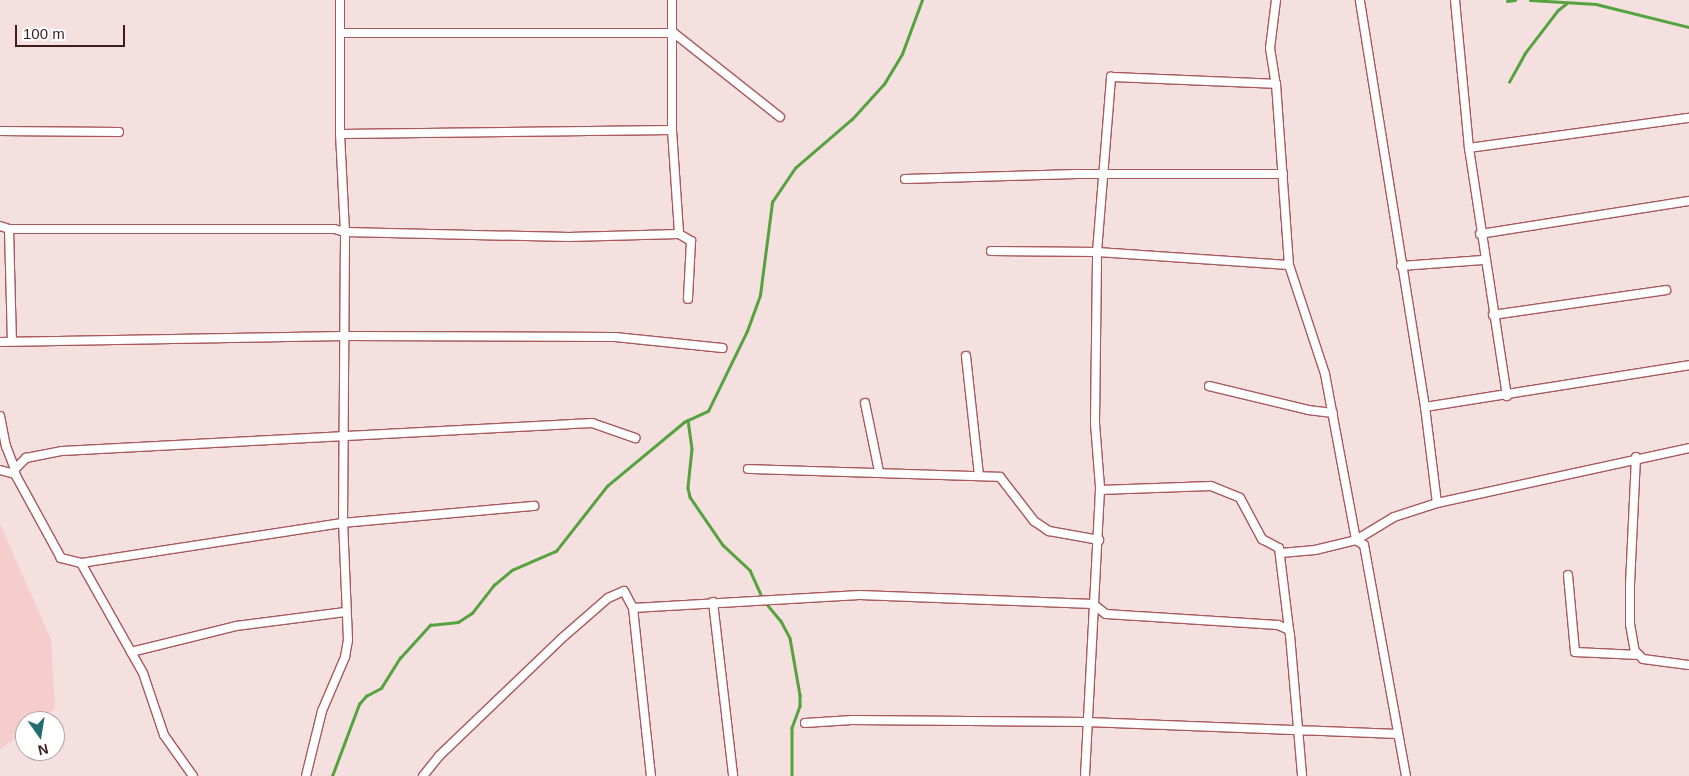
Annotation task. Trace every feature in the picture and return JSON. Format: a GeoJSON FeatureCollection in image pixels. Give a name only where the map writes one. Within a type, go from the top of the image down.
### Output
{"type":"FeatureCollection","features":[{"type":"Feature","properties":{"kind":"street"},"geometry":{"type":"LineString","coordinates":[[306,776],[322,710],[345,657],[348,640],[345,612],[343,524],[345,232],[340,134],[340,0]]}},
{"type":"Feature","properties":{"kind":"street"},"geometry":{"type":"LineString","coordinates":[[672,0],[674,33],[672,130],[679,234]]}},
{"type":"Feature","properties":{"kind":"street"},"geometry":{"type":"LineString","coordinates":[[1276,0],[1270,48],[1276,84],[1289,265],[1326,374],[1356,540],[1364,545],[1406,776]]}},
{"type":"Feature","properties":{"kind":"street"},"geometry":{"type":"LineString","coordinates":[[1360,0],[1425,408],[1437,502]]}},
{"type":"Feature","properties":{"kind":"street"},"geometry":{"type":"LineString","coordinates":[[1454,0],[1480,234],[1506,396]]}},
{"type":"Feature","properties":{"kind":"street"},"geometry":{"type":"LineString","coordinates":[[340,34],[674,33],[780,117]]}},
{"type":"Feature","properties":{"kind":"street"},"geometry":{"type":"LineString","coordinates":[[1085,776],[1093,604],[1099,540],[1100,490],[1094,423],[1097,252],[1111,77],[1276,84]]}},
{"type":"Feature","properties":{"kind":"street"},"geometry":{"type":"LineString","coordinates":[[1469,148],[1689,118]]}},
{"type":"Feature","properties":{"kind":"street"},"geometry":{"type":"LineString","coordinates":[[340,134],[672,130]]}},
{"type":"Feature","properties":{"kind":"street"},"geometry":{"type":"LineString","coordinates":[[0,131],[119,132]]}},
{"type":"Feature","properties":{"kind":"street"},"geometry":{"type":"LineString","coordinates":[[905,179],[1104,174],[1283,174]]}},
{"type":"Feature","properties":{"kind":"street"},"geometry":{"type":"LineString","coordinates":[[1480,234],[1689,201]]}},
{"type":"Feature","properties":{"kind":"street"},"geometry":{"type":"LineString","coordinates":[[0,226],[9,229],[334,229],[345,232],[569,237],[679,234],[691,241],[688,299]]}},
{"type":"Feature","properties":{"kind":"street"},"geometry":{"type":"LineString","coordinates":[[9,229],[12,340]]}},
{"type":"Feature","properties":{"kind":"street"},"geometry":{"type":"LineString","coordinates":[[990,251],[1097,252],[1289,265]]}},
{"type":"Feature","properties":{"kind":"street"},"geometry":{"type":"LineString","coordinates":[[1401,266],[1484,260]]}},
{"type":"Feature","properties":{"kind":"street"},"geometry":{"type":"LineString","coordinates":[[1493,315],[1666,290]]}},
{"type":"Feature","properties":{"kind":"street"},"geometry":{"type":"LineString","coordinates":[[0,342],[12,340],[344,336],[615,337],[722,348]]}},
{"type":"Feature","properties":{"kind":"street"},"geometry":{"type":"LineString","coordinates":[[966,356],[979,475]]}},
{"type":"Feature","properties":{"kind":"street"},"geometry":{"type":"LineString","coordinates":[[1425,408],[1689,365]]}},
{"type":"Feature","properties":{"kind":"street"},"geometry":{"type":"LineString","coordinates":[[1209,386],[1308,410],[1333,413]]}},
{"type":"Feature","properties":{"kind":"street"},"geometry":{"type":"LineString","coordinates":[[864,403],[879,471]]}},
{"type":"Feature","properties":{"kind":"street"},"geometry":{"type":"LineString","coordinates":[[0,416],[15,472],[61,558],[81,563],[343,524],[534,506]]}},
{"type":"Feature","properties":{"kind":"street"},"geometry":{"type":"LineString","coordinates":[[15,472],[26,458],[62,452],[592,423],[635,438]]}},
{"type":"Feature","properties":{"kind":"street"},"geometry":{"type":"LineString","coordinates":[[1281,553],[1314,550],[1356,540],[1394,517],[1437,502],[1536,483],[1636,457],[1689,448]]}},
{"type":"Feature","properties":{"kind":"street"},"geometry":{"type":"LineString","coordinates":[[1636,457],[1630,616],[1634,645],[1639,655]]}},
{"type":"Feature","properties":{"kind":"street"},"geometry":{"type":"LineString","coordinates":[[748,469],[879,471],[1000,476],[1034,520],[1049,531],[1099,540]]}},
{"type":"Feature","properties":{"kind":"street"},"geometry":{"type":"LineString","coordinates":[[0,470],[15,472]]}},
{"type":"Feature","properties":{"kind":"street"},"geometry":{"type":"LineString","coordinates":[[1100,490],[1211,486],[1240,498],[1262,539],[1279,548],[1289,630],[1302,776]]}},
{"type":"Feature","properties":{"kind":"street"},"geometry":{"type":"LineString","coordinates":[[81,563],[151,692],[164,735],[193,776]]}},
{"type":"Feature","properties":{"kind":"street"},"geometry":{"type":"LineString","coordinates":[[1568,575],[1575,652],[1639,655],[1643,658],[1689,665]]}},
{"type":"Feature","properties":{"kind":"street"},"geometry":{"type":"LineString","coordinates":[[423,776],[439,756],[561,639],[608,598],[624,591],[632,608],[650,776]]}},
{"type":"Feature","properties":{"kind":"street"},"geometry":{"type":"LineString","coordinates":[[632,608],[860,595],[1093,604],[1106,614],[1278,625],[1289,630]]}},
{"type":"Feature","properties":{"kind":"street"},"geometry":{"type":"LineString","coordinates":[[713,602],[733,776]]}},
{"type":"Feature","properties":{"kind":"street"},"geometry":{"type":"LineString","coordinates":[[131,652],[236,626],[345,612]]}},
{"type":"Feature","properties":{"kind":"street"},"geometry":{"type":"LineString","coordinates":[[805,723],[852,720],[1087,722],[1298,732],[1398,734]]}},
{"type":"Feature","properties":{"kind":"shaded area"},"geometry":{"type":"Polygon","coordinates":[[[0,524],[51,639],[55,709],[52,711],[15,711],[15,738],[0,749],[0,524]]]}},
{"type":"Feature","properties":{"kind":"waterway"},"geometry":{"type":"LineString","coordinates":[[332,776],[359,704],[366,696],[381,688],[400,658],[430,625],[458,622],[472,613],[494,585],[512,570],[556,551],[607,486],[684,422],[708,411],[747,331],[760,295],[772,202],[795,168],[852,119],[884,84],[902,54],[922,0]]}},
{"type":"Feature","properties":{"kind":"waterway"},"geometry":{"type":"LineString","coordinates":[[1507,1],[1515,0]]}},
{"type":"Feature","properties":{"kind":"waterway"},"geometry":{"type":"LineString","coordinates":[[1530,0],[1596,4],[1689,27]]}},
{"type":"Feature","properties":{"kind":"waterway"},"geometry":{"type":"LineString","coordinates":[[1509,82],[1525,53],[1558,10],[1567,3]]}},
{"type":"Feature","properties":{"kind":"waterway"},"geometry":{"type":"LineString","coordinates":[[688,420],[692,449],[688,488],[690,497],[723,545],[750,570],[761,595]]}},
{"type":"Feature","properties":{"kind":"waterway"},"geometry":{"type":"LineString","coordinates":[[765,602],[781,621],[790,638],[800,695],[800,706],[792,728],[792,776]]}}]}
